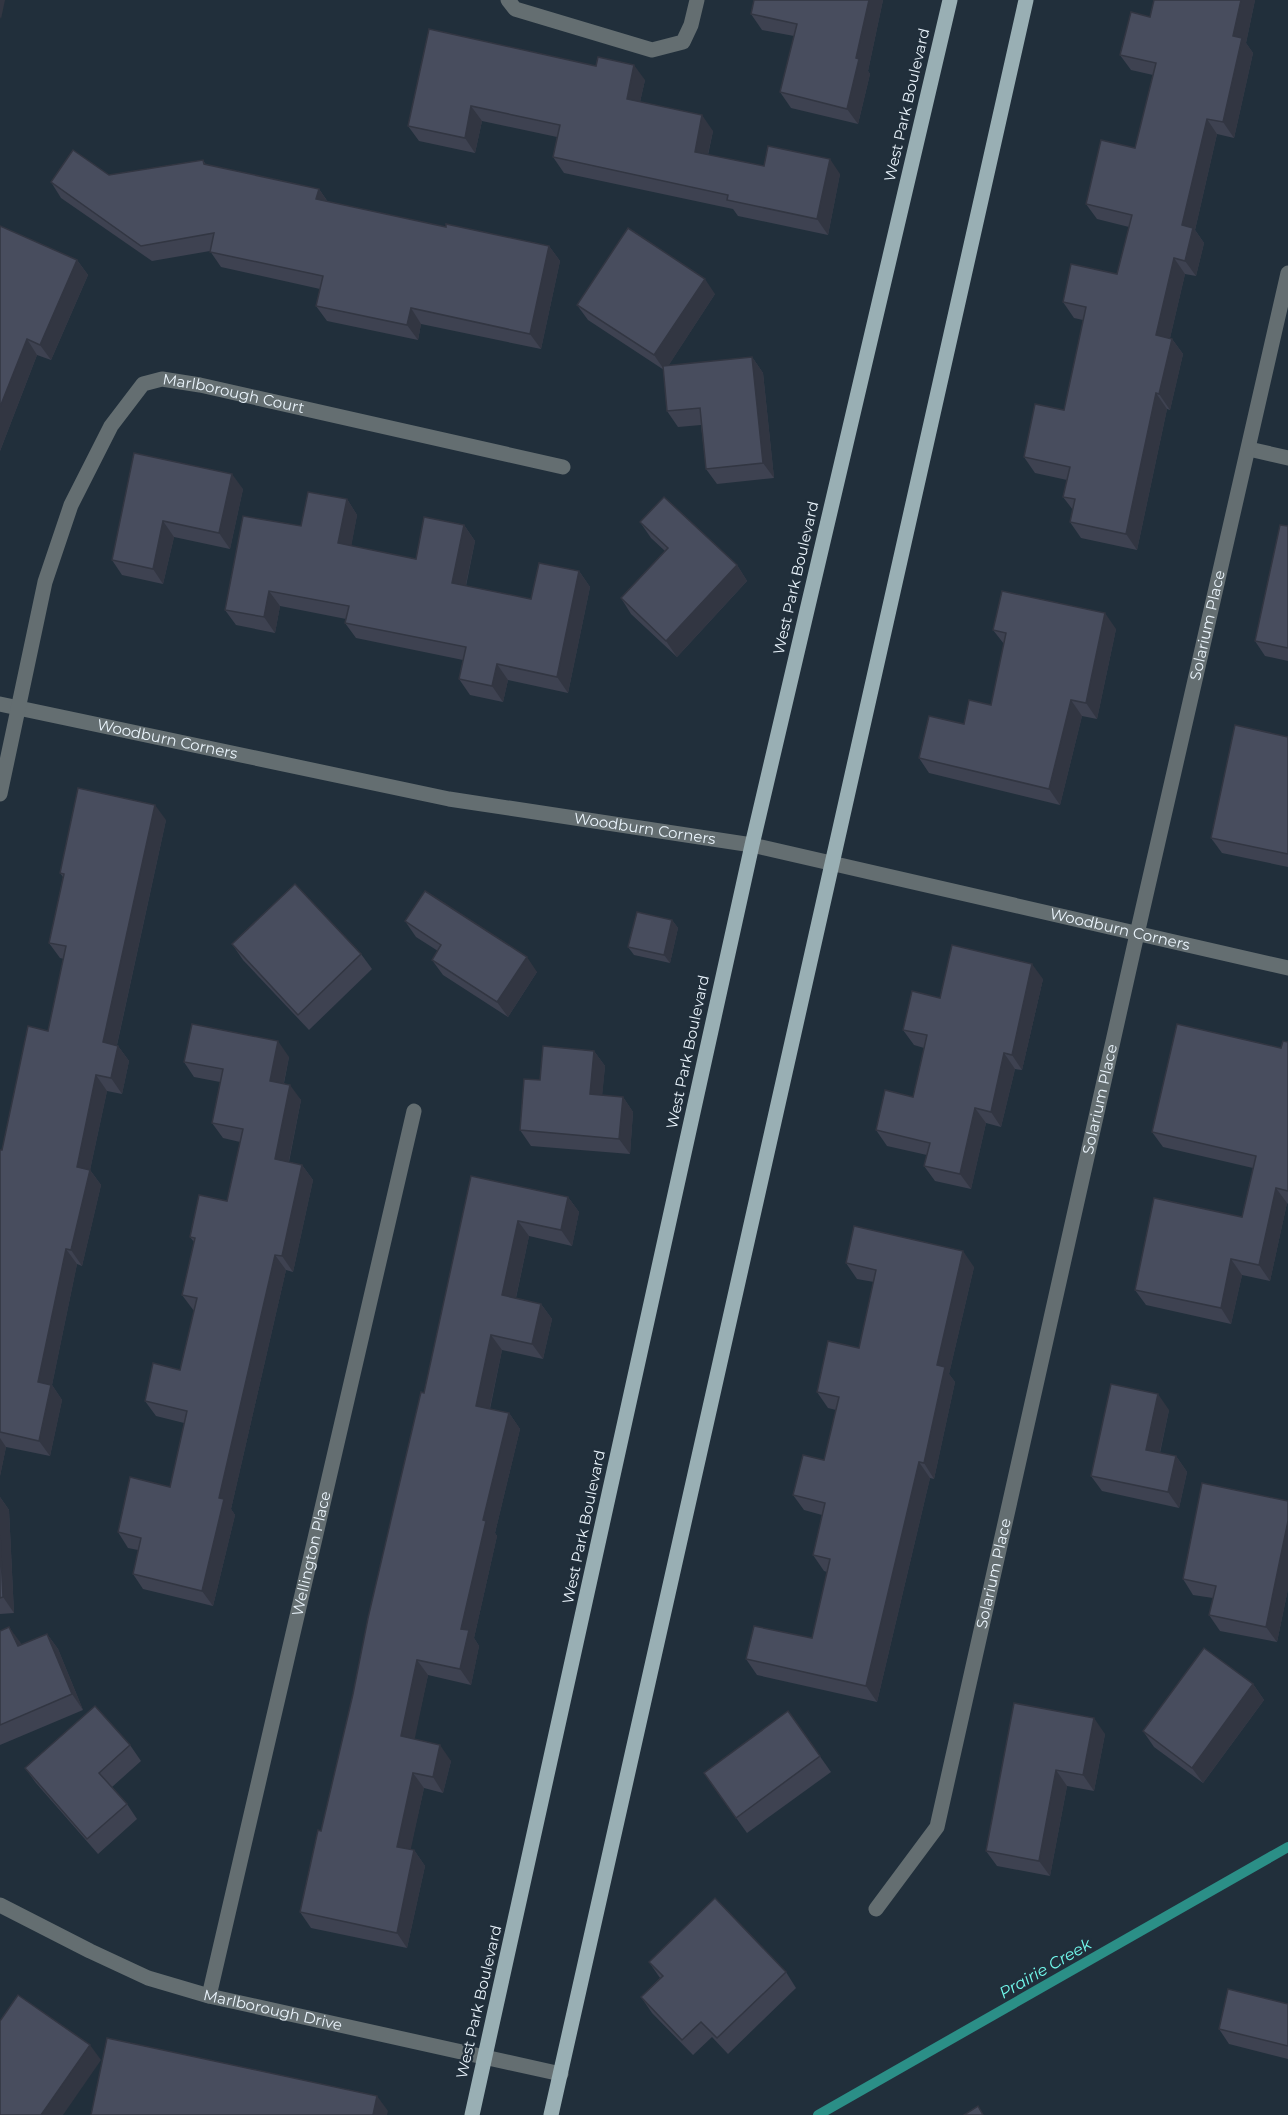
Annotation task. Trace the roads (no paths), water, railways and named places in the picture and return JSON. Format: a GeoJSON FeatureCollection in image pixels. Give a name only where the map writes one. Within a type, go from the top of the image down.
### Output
{"type":"FeatureCollection","features":[{"type":"Feature","properties":{"kind":"main road","name":"West Park Boulevard"},"geometry":{"type":"LineString","coordinates":[[472,2115],[752,845],[951,0]]}},
{"type":"Feature","properties":{"kind":"main road"},"geometry":{"type":"LineString","coordinates":[[551,2115],[1026,0]]}},
{"type":"Feature","properties":{"kind":"street"},"geometry":{"type":"LineString","coordinates":[[508,0],[515,9],[652,50],[683,42],[691,24],[697,0]]}},
{"type":"Feature","properties":{"kind":"street","name":"Solarium Place"},"geometry":{"type":"LineString","coordinates":[[876,1909],[937,1827],[1288,273]]}},
{"type":"Feature","properties":{"kind":"street","name":"Marlborough Court"},"geometry":{"type":"LineString","coordinates":[[18,708],[45,582],[70,505],[111,426],[143,384],[162,379],[200,386],[563,467]]}},
{"type":"Feature","properties":{"kind":"street"},"geometry":{"type":"LineString","coordinates":[[1249,449],[1288,458]]}},
{"type":"Feature","properties":{"kind":"street","name":"Woodburn Corners"},"geometry":{"type":"LineString","coordinates":[[0,704],[448,799],[752,845],[1288,968]]}},
{"type":"Feature","properties":{"kind":"street"},"geometry":{"type":"LineString","coordinates":[[0,794],[18,708]]}},
{"type":"Feature","properties":{"kind":"street","name":"Wellington Place"},"geometry":{"type":"LineString","coordinates":[[209,1996],[414,1111]]}},
{"type":"Feature","properties":{"kind":"street","name":"Marlborough Drive"},"geometry":{"type":"LineString","coordinates":[[0,1905],[90,1952],[148,1978],[209,1996],[561,2073]]}},
{"type":"Feature","properties":{"kind":"waterway","name":"Prairie Creek"},"geometry":{"type":"LineString","coordinates":[[818,2115],[1288,1847]]}}]}
